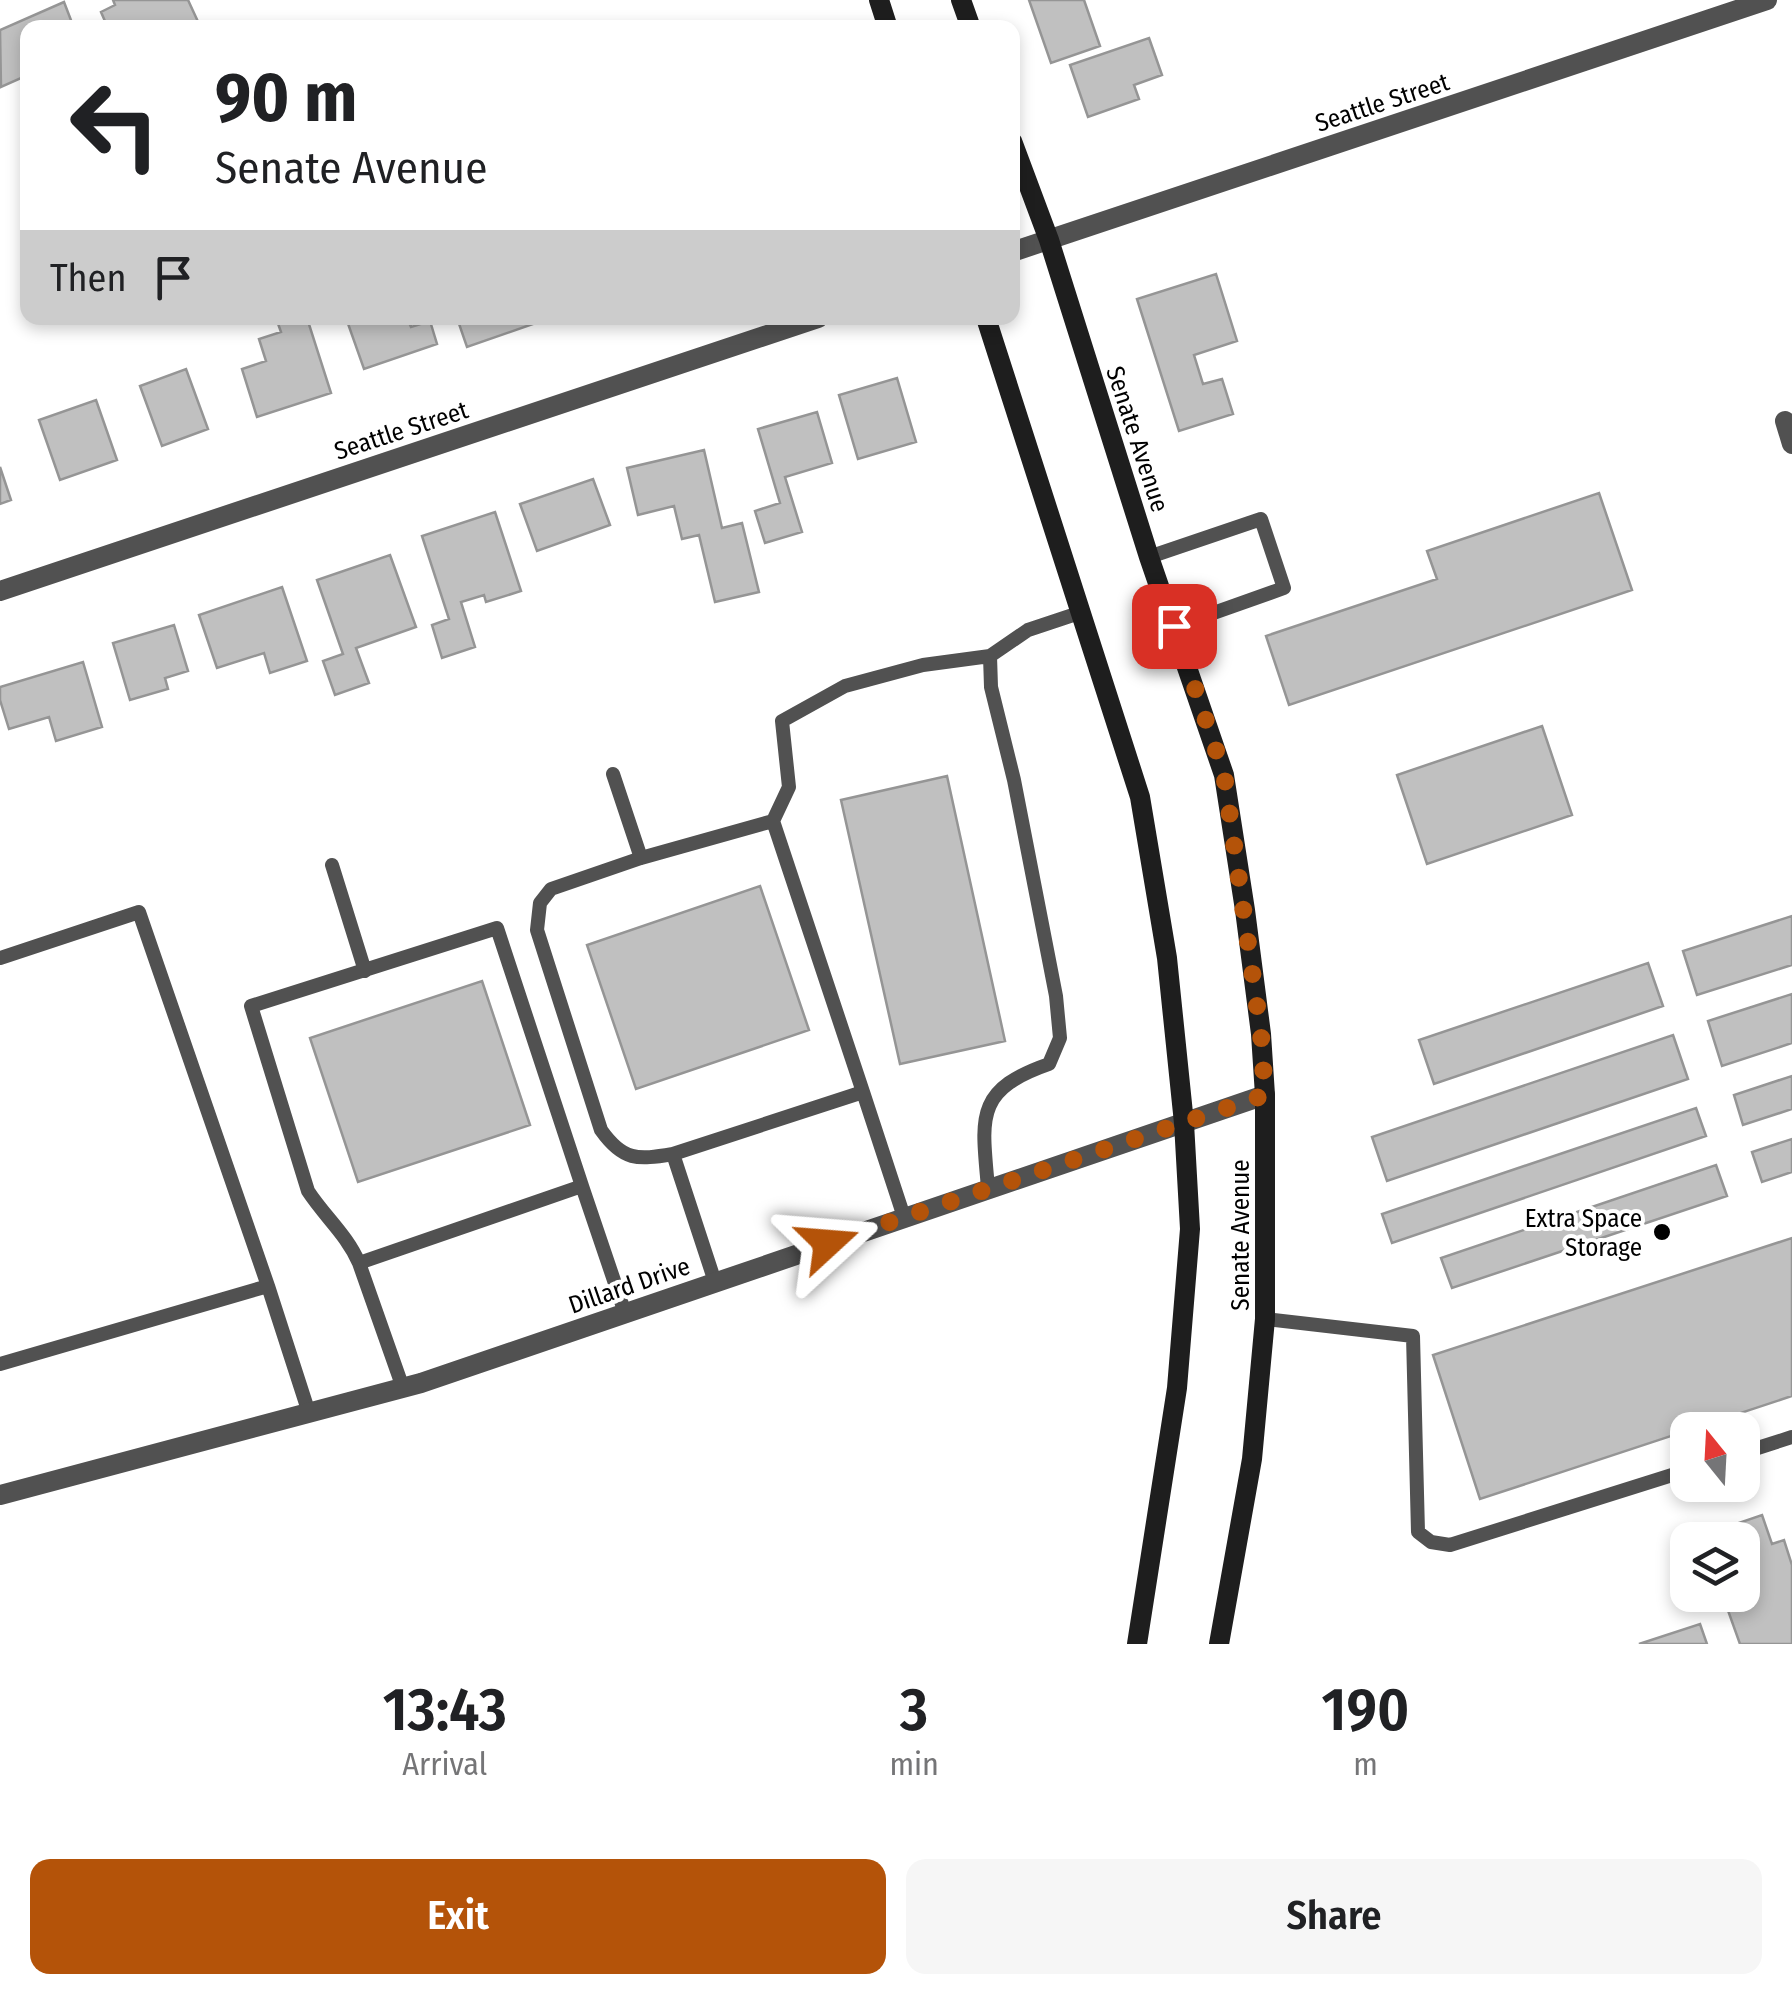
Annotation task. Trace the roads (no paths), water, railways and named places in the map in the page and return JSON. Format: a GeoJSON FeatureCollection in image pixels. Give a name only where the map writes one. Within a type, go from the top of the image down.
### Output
{"type":"FeatureCollection","features":[{"type":"Feature","properties":{"kind":"street","name":"Seattle Street"},"geometry":{"type":"LineString","coordinates":[[1020,249],[1767,0]]}},
{"type":"Feature","properties":{"kind":"street","name":"Senate Avenue"},"geometry":{"type":"LineString","coordinates":[[1020,162],[1224,774],[1259,1016],[1265,1095],[1265,1319],[1252,1458],[1219,1644]]}},
{"type":"Feature","properties":{"kind":"street","name":"Seattle Street"},"geometry":{"type":"LineString","coordinates":[[0,591],[797,325]]}},
{"type":"Feature","properties":{"kind":"street","name":"Senate Avenue"},"geometry":{"type":"LineString","coordinates":[[988,325],[1140,798],[1167,958],[1190,1229],[1177,1388],[1136,1644]]}},
{"type":"Feature","properties":{"kind":"street"},"geometry":{"type":"LineString","coordinates":[[1784,421],[1792,444]]}},
{"type":"Feature","properties":{"kind":"street","name":"Dillard Drive"},"geometry":{"type":"LineString","coordinates":[[0,1495],[403,1388],[1265,1095]]}},
{"type":"Feature","properties":{"kind":"lane"},"geometry":{"type":"LineString","coordinates":[[1150,556],[1261,519],[1284,588],[1174,626]]}},
{"type":"Feature","properties":{"kind":"lane"},"geometry":{"type":"LineString","coordinates":[[862,1092],[673,1154],[649,1158],[614,1149],[601,1130],[537,930],[540,903],[551,889],[773,820],[790,788],[782,721],[845,686],[923,665],[990,656],[1028,630],[1082,612]]}},
{"type":"Feature","properties":{"kind":"lane"},"geometry":{"type":"LineString","coordinates":[[988,1188],[983,1128],[993,1096],[1016,1075],[1048,1064],[1060,1038],[1056,996],[1018,799],[991,687],[990,656]]}},
{"type":"Feature","properties":{"kind":"lane"},"geometry":{"type":"LineString","coordinates":[[613,774],[641,858]]}},
{"type":"Feature","properties":{"kind":"lane"},"geometry":{"type":"LineString","coordinates":[[773,820],[904,1217]]}},
{"type":"Feature","properties":{"kind":"lane"},"geometry":{"type":"LineString","coordinates":[[332,865],[365,971]]}},
{"type":"Feature","properties":{"kind":"lane"},"geometry":{"type":"LineString","coordinates":[[0,958],[139,912],[309,1413]]}},
{"type":"Feature","properties":{"kind":"lane"},"geometry":{"type":"LineString","coordinates":[[403,1388],[350,1240],[320,1210],[308,1191],[251,1006],[497,928],[625,1313]]}},
{"type":"Feature","properties":{"kind":"lane"},"geometry":{"type":"LineString","coordinates":[[673,1154],[715,1282]]}},
{"type":"Feature","properties":{"kind":"lane"},"geometry":{"type":"LineString","coordinates":[[359,1263],[582,1186]]}},
{"type":"Feature","properties":{"kind":"lane"},"geometry":{"type":"LineString","coordinates":[[0,1364],[268,1286]]}},
{"type":"Feature","properties":{"kind":"lane"},"geometry":{"type":"LineString","coordinates":[[1265,1319],[1413,1336],[1418,1532],[1431,1542],[1450,1545],[1670,1476]]}},
{"type":"Feature","properties":{"kind":"lane"},"geometry":{"type":"LineString","coordinates":[[1760,1448],[1792,1438]]}},
{"type":"Feature","properties":{"kind":"place","name":"Extra Space Storage"},"geometry":{"type":"Point","coordinates":[1662,1232]}}]}
